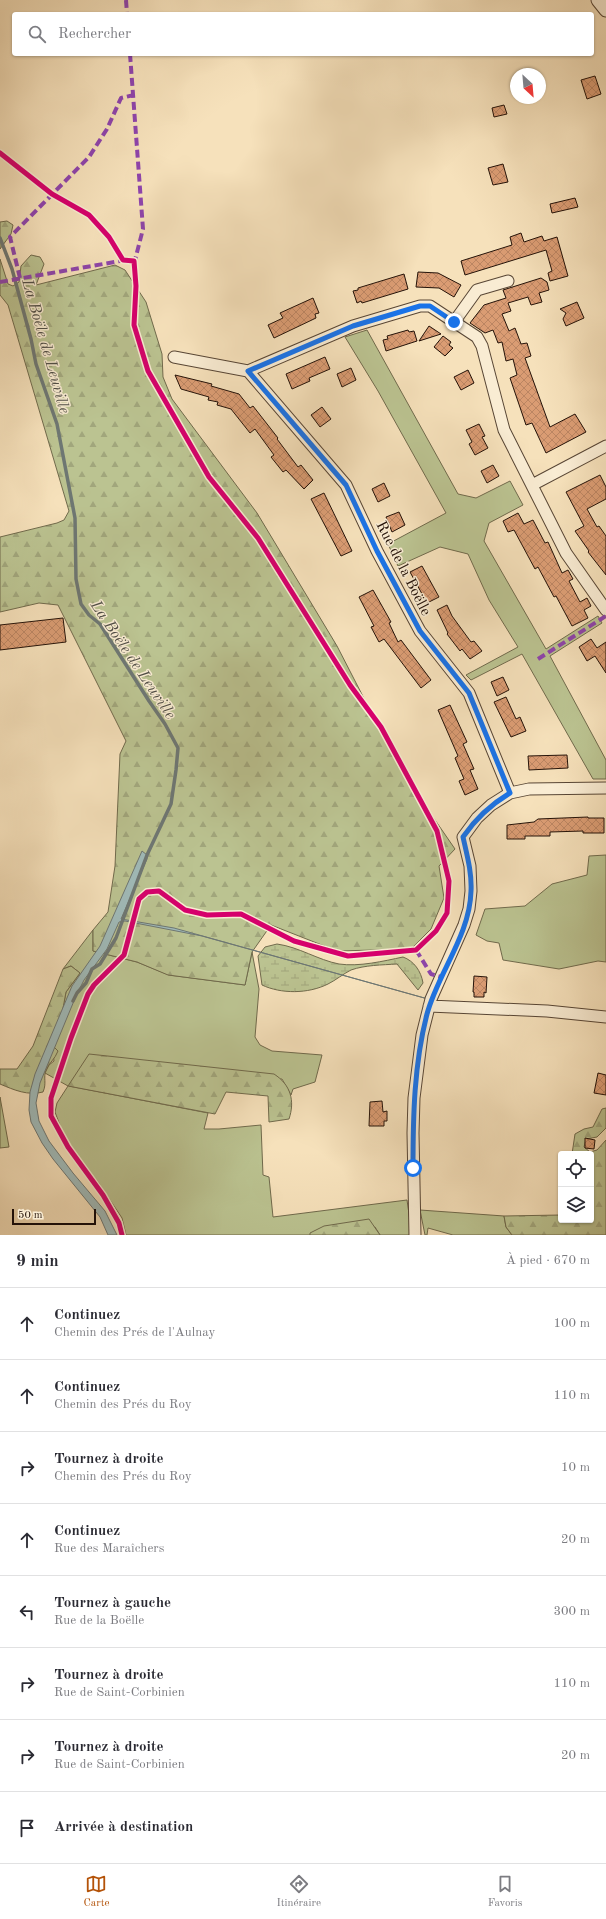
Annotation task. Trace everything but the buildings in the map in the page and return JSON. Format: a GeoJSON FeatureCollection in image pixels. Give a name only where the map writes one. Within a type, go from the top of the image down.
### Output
{"type":"FeatureCollection","features":[{"type":"Feature","properties":{"kind":"street"},"geometry":{"type":"LineString","coordinates":[[598,0],[606,10]]}},
{"type":"Feature","properties":{"kind":"street"},"geometry":{"type":"LineString","coordinates":[[454,322],[477,290],[508,281]]}},
{"type":"Feature","properties":{"kind":"street"},"geometry":{"type":"LineString","coordinates":[[174,357],[248,371],[353,326],[420,306],[430,306],[477,337],[482,346],[504,430],[566,553],[606,610]]}},
{"type":"Feature","properties":{"kind":"street","name":"Rue de la Boëlle"},"geometry":{"type":"LineString","coordinates":[[248,371],[346,485],[377,551],[420,631],[469,693],[510,793]]}},
{"type":"Feature","properties":{"kind":"street"},"geometry":{"type":"LineString","coordinates":[[532,485],[606,446]]}},
{"type":"Feature","properties":{"kind":"street"},"geometry":{"type":"LineString","coordinates":[[415,1235],[413,1168],[414,1098],[422,1034],[429,1006],[464,926],[469,909],[471,891],[470,866],[463,837],[477,818],[491,805],[510,793],[528,789],[606,788]]}},
{"type":"Feature","properties":{"kind":"street"},"geometry":{"type":"LineString","coordinates":[[429,1006],[547,1011],[606,1017]]}},
{"type":"Feature","properties":{"kind":"green space"},"geometry":{"type":"Polygon","coordinates":[[[7,221],[13,225],[11,234],[0,249],[0,222],[7,221]]]}},
{"type":"Feature","properties":{"kind":"green space"},"geometry":{"type":"Polygon","coordinates":[[[31,255],[40,257],[44,264],[36,285],[115,265],[125,270],[146,302],[162,354],[163,377],[172,399],[257,513],[337,646],[402,772],[455,849],[439,866],[444,898],[431,929],[411,949],[337,951],[271,925],[252,952],[245,985],[168,975],[137,962],[93,951],[93,930],[108,912],[115,866],[120,754],[126,741],[58,605],[39,603],[0,612],[0,537],[57,523],[64,520],[69,511],[8,305],[0,295],[0,259],[8,284],[13,286],[19,282],[21,266],[31,255]]]}},
{"type":"Feature","properties":{"kind":"green space"},"geometry":{"type":"Polygon","coordinates":[[[367,330],[458,494],[476,498],[510,481],[523,505],[489,523],[484,541],[546,649],[598,616],[602,623],[550,656],[606,760],[606,779],[593,779],[522,654],[471,680],[466,675],[518,647],[489,600],[468,554],[440,547],[398,566],[388,544],[446,513],[378,391],[345,337],[367,330]]]}},
{"type":"Feature","properties":{"kind":"green space"},"geometry":{"type":"Polygon","coordinates":[[[606,855],[606,962],[598,961],[559,969],[503,960],[499,943],[487,941],[476,935],[485,909],[525,906],[552,884],[587,875],[589,856],[606,855]]]}},
{"type":"Feature","properties":{"kind":"green space"},"geometry":{"type":"Polygon","coordinates":[[[93,930],[93,951],[137,962],[169,975],[245,985],[252,952],[259,989],[255,1037],[260,1045],[272,1051],[322,1055],[315,1082],[293,1089],[291,1095],[282,1079],[69,1086],[208,1113],[204,1129],[261,1125],[263,1175],[269,1177],[273,1217],[407,1200],[412,1235],[380,1235],[375,1227],[311,1233],[310,1235],[126,1235],[122,1218],[98,1182],[68,1147],[55,1112],[57,1103],[68,1086],[45,1073],[49,1065],[54,1061],[52,1046],[61,1019],[66,992],[80,973],[71,966],[63,969],[93,930]]]}},
{"type":"Feature","properties":{"kind":"green space"},"geometry":{"type":"Polygon","coordinates":[[[277,944],[293,948],[324,960],[347,965],[380,962],[403,957],[416,967],[421,974],[423,983],[418,990],[397,964],[356,968],[328,984],[312,990],[295,992],[269,988],[262,985],[258,956],[265,947],[277,944]]]}},
{"type":"Feature","properties":{"kind":"green space"},"geometry":{"type":"Polygon","coordinates":[[[71,966],[80,973],[66,992],[61,1019],[52,1045],[58,1051],[46,1070],[43,1092],[26,1093],[0,1084],[0,1069],[17,1069],[33,1046],[63,969],[71,966]]]}},
{"type":"Feature","properties":{"kind":"green space"},"geometry":{"type":"Polygon","coordinates":[[[89,1054],[274,1074],[280,1078],[288,1088],[290,1094],[292,1106],[289,1119],[269,1122],[268,1096],[226,1092],[215,1114],[68,1086],[89,1054]]]}},
{"type":"Feature","properties":{"kind":"green space"},"geometry":{"type":"Polygon","coordinates":[[[0,1097],[9,1147],[0,1148],[0,1097]]]}},
{"type":"Feature","properties":{"kind":"green space"},"geometry":{"type":"Polygon","coordinates":[[[606,1108],[606,1128],[597,1137],[586,1139],[584,1147],[589,1151],[572,1151],[575,1134],[584,1129],[593,1127],[602,1109],[606,1108]]]}},
{"type":"Feature","properties":{"kind":"green space"},"geometry":{"type":"Polygon","coordinates":[[[606,1140],[606,1235],[512,1235],[506,1227],[504,1216],[558,1215],[558,1223],[594,1223],[594,1151],[597,1150],[606,1140]]]}},
{"type":"Feature","properties":{"kind":"green space"},"geometry":{"type":"Polygon","coordinates":[[[420,1210],[504,1216],[506,1227],[512,1235],[453,1235],[428,1228],[427,1235],[425,1235],[420,1210]]]}},
{"type":"Feature","properties":{"kind":"green space"},"geometry":{"type":"Polygon","coordinates":[[[369,1219],[380,1235],[310,1235],[310,1233],[324,1226],[369,1219]]]}},
{"type":"Feature","properties":{"kind":"water"},"geometry":{"type":"Polygon","coordinates":[[[142,851],[147,855],[147,859],[121,919],[174,928],[428,999],[202,936],[125,921],[119,922],[107,949],[84,980],[76,996],[40,1083],[36,1103],[39,1121],[49,1141],[73,1173],[105,1211],[117,1235],[108,1235],[100,1217],[53,1159],[42,1143],[31,1122],[29,1110],[30,1092],[35,1074],[72,986],[100,946],[142,851]]]}},
{"type":"Feature","properties":{"kind":"waterway","name":"La Boële de Leuville"},"geometry":{"type":"LineString","coordinates":[[0,238],[12,269],[31,339],[36,364],[57,424],[75,518],[76,579],[81,604],[89,615],[100,624],[165,724],[178,748],[171,804],[147,855],[116,938],[100,964],[92,969],[86,983],[77,993],[73,1001]]}},
{"type":"Feature","properties":{"kind":"marked path"},"geometry":{"type":"LineString","coordinates":[[126,0],[127,12]]}},
{"type":"Feature","properties":{"kind":"marked path"},"geometry":{"type":"LineString","coordinates":[[130,56],[143,229],[134,264]]}},
{"type":"Feature","properties":{"kind":"marked path"},"geometry":{"type":"LineString","coordinates":[[20,278],[10,237],[89,157],[107,129],[121,98],[134,95]]}},
{"type":"Feature","properties":{"kind":"marked path"},"geometry":{"type":"LineString","coordinates":[[0,282],[126,260]]}},
{"type":"Feature","properties":{"kind":"marked path"},"geometry":{"type":"LineString","coordinates":[[538,659],[606,616]]}},
{"type":"Feature","properties":{"kind":"marked path"},"geometry":{"type":"LineString","coordinates":[[416,950],[431,974],[441,977]]}},
{"type":"Feature","properties":{"kind":"cycle path"},"geometry":{"type":"LineString","coordinates":[[0,153],[52,194],[89,215],[109,237],[123,260],[134,261],[136,286],[134,325],[148,371],[209,477],[258,538],[350,685],[381,727],[437,831],[449,881],[447,913],[436,931],[416,950],[348,956],[294,941],[241,914],[207,915],[185,910],[159,891],[147,892],[139,899],[124,955],[94,985],[88,994],[71,1038],[51,1098],[51,1116],[68,1147],[103,1195],[119,1223],[122,1235]]}},
{"type":"Feature","properties":{"kind":"route"},"geometry":{"type":"LineString","coordinates":[[413,1168],[414,1098],[422,1034],[431,999],[464,926],[469,909],[471,891],[470,866],[463,837],[477,818],[497,800],[510,793],[469,693],[420,631],[377,551],[346,485],[248,371],[353,326],[420,306],[430,306],[454,322]]}}]}
